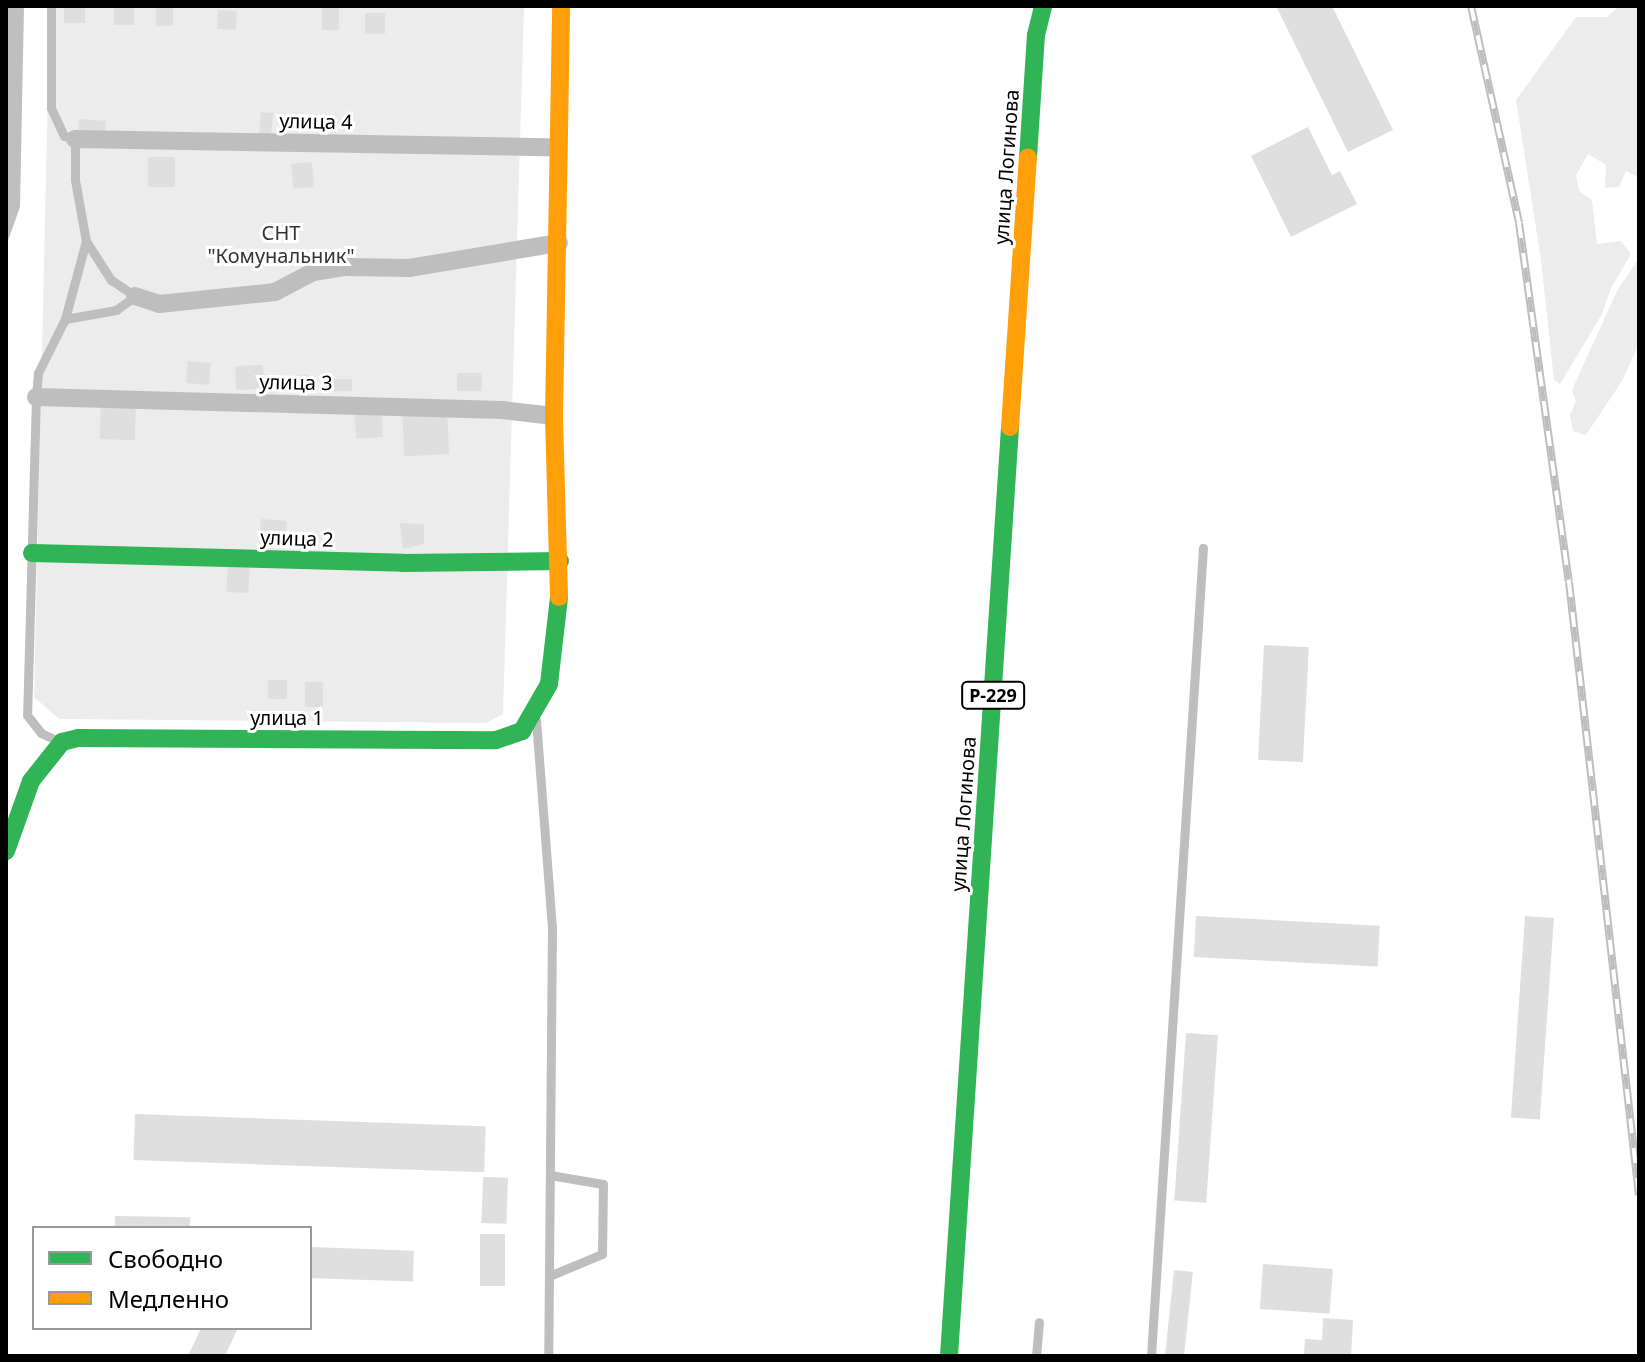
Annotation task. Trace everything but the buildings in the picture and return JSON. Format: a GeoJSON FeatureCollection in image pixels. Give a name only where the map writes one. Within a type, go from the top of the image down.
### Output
{"type":"FeatureCollection","features":[{"type":"Feature","properties":{"kind":"street"},"geometry":{"type":"LineString","coordinates":[[535,711],[549,684],[557,636],[560,561],[554,416],[559,243],[556,147],[561,6]]}},
{"type":"Feature","properties":{"kind":"street"},"geometry":{"type":"LineString","coordinates":[[1033,6],[1036,35]]}},
{"type":"Feature","properties":{"kind":"street"},"geometry":{"type":"LineString","coordinates":[[1036,35],[1043,6]]}},
{"type":"Feature","properties":{"kind":"street","name":"улица Логинова"},"geometry":{"type":"LineString","coordinates":[[949,1356],[1036,35]]}},
{"type":"Feature","properties":{"kind":"street","name":"улица 4"},"geometry":{"type":"LineString","coordinates":[[75,139],[556,147]]}},
{"type":"Feature","properties":{"kind":"street"},"geometry":{"type":"LineString","coordinates":[[135,296],[159,304],[275,292],[313,272],[346,267],[409,268],[559,243]]}},
{"type":"Feature","properties":{"kind":"street","name":"улица 3"},"geometry":{"type":"LineString","coordinates":[[36,397],[472,409],[554,416]]}},
{"type":"Feature","properties":{"kind":"street","name":"улица 2"},"geometry":{"type":"LineString","coordinates":[[32,553],[403,563],[560,561]]}},
{"type":"Feature","properties":{"kind":"street","name":"улица 1"},"geometry":{"type":"LineString","coordinates":[[70,740],[496,740],[522,731],[535,711]]}},
{"type":"Feature","properties":{"kind":"street"},"geometry":{"type":"LineString","coordinates":[[6,851],[31,781],[70,740]]}},
{"type":"Feature","properties":{"kind":"lane"},"geometry":{"type":"LineString","coordinates":[[51,6],[51,108],[64,136],[75,139],[75,180],[86,241],[111,280],[135,296],[116,310],[65,319]]}},
{"type":"Feature","properties":{"kind":"lane"},"geometry":{"type":"LineString","coordinates":[[70,740],[41,733],[27,715],[36,397],[38,373],[65,319],[86,241]]}},
{"type":"Feature","properties":{"kind":"lane"},"geometry":{"type":"LineString","coordinates":[[1151,1356],[1203,548]]}},
{"type":"Feature","properties":{"kind":"lane"},"geometry":{"type":"LineString","coordinates":[[535,711],[552,927],[548,1356]]}},
{"type":"Feature","properties":{"kind":"lane"},"geometry":{"type":"LineString","coordinates":[[549,1276],[602,1254],[603,1184],[550,1175]]}},
{"type":"Feature","properties":{"kind":"lane"},"geometry":{"type":"LineString","coordinates":[[1036,1356],[1039,1322]]}},
{"type":"Feature","properties":{"kind":"green space","name":"СНТ \"Комунальник\""},"geometry":{"type":"Polygon","coordinates":[[[50,6],[524,6],[503,714],[486,723],[59,719],[34,697],[50,6]]]}},
{"type":"Feature","properties":{"kind":"green space"},"geometry":{"type":"Polygon","coordinates":[[[1619,6],[1639,6],[1639,178],[1626,171],[1619,187],[1605,188],[1606,165],[1588,154],[1576,175],[1579,191],[1592,200],[1597,244],[1621,241],[1631,254],[1611,288],[1601,316],[1560,384],[1554,380],[1541,260],[1516,100],[1576,17],[1607,17],[1619,6]]]}},
{"type":"Feature","properties":{"kind":"green space"},"geometry":{"type":"Polygon","coordinates":[[[1639,258],[1639,344],[1622,381],[1586,435],[1573,431],[1570,415],[1576,401],[1572,390],[1617,291],[1639,258]]]}},
{"type":"Feature","properties":{"kind":"shaded area"},"geometry":{"type":"Polygon","coordinates":[[[6,6],[24,6],[20,207],[6,246],[6,6]]]}},
{"type":"Feature","properties":{"kind":"railway"},"geometry":{"type":"LineString","coordinates":[[1471,6],[1519,223],[1569,582],[1639,1195]]}},
{"type":"Feature","properties":{"kind":"traffic: fast"},"geometry":{"type":"LineString","coordinates":[[1028,158],[1036,35],[1043,6]]}},
{"type":"Feature","properties":{"kind":"traffic: fast"},"geometry":{"type":"LineString","coordinates":[[949,1356],[1010,427]]}},
{"type":"Feature","properties":{"kind":"traffic: fast"},"geometry":{"type":"LineString","coordinates":[[32,553],[403,563],[560,561]]}},
{"type":"Feature","properties":{"kind":"traffic: fast"},"geometry":{"type":"LineString","coordinates":[[6,851],[31,781],[62,742],[78,738],[496,740],[522,731],[549,684],[559,597]]}},
{"type":"Feature","properties":{"kind":"traffic: slow"},"geometry":{"type":"LineString","coordinates":[[559,597],[554,416],[561,6]]}},
{"type":"Feature","properties":{"kind":"traffic: slow"},"geometry":{"type":"LineString","coordinates":[[1010,427],[1028,158]]}}]}
